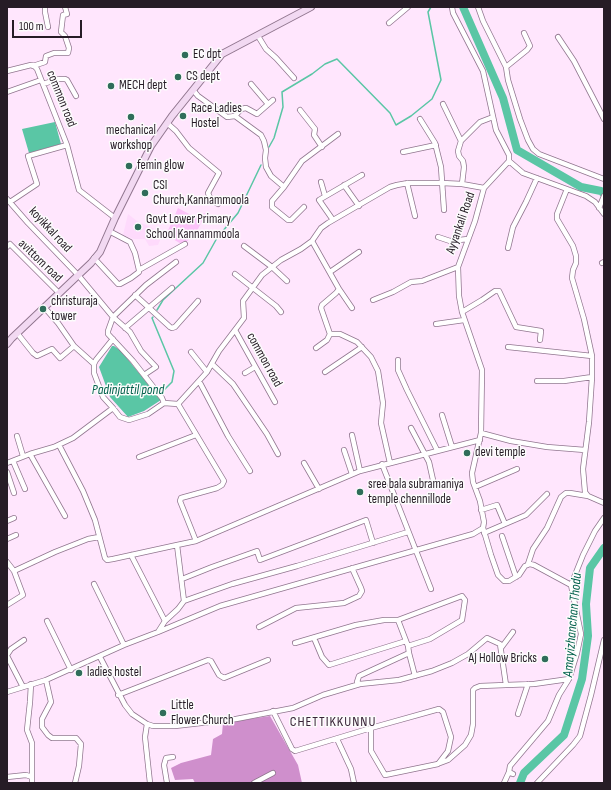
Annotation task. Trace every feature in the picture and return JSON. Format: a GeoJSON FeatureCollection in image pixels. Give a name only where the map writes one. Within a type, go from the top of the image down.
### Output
{"type":"FeatureCollection","features":[{"type":"Feature","properties":{"kind":"main road"},"geometry":{"type":"LineString","coordinates":[[7,344],[100,252],[115,218],[152,146],[192,90],[222,54],[311,7]]}},
{"type":"Feature","properties":{"kind":"street"},"geometry":{"type":"LineString","coordinates":[[45,7],[48,27]]}},
{"type":"Feature","properties":{"kind":"street"},"geometry":{"type":"LineString","coordinates":[[33,66],[45,62],[46,56],[54,53],[68,53],[69,48],[65,36],[61,32],[63,15],[66,14],[65,7]]}},
{"type":"Feature","properties":{"kind":"street"},"geometry":{"type":"LineString","coordinates":[[389,23],[408,7]]}},
{"type":"Feature","properties":{"kind":"street"},"geometry":{"type":"LineString","coordinates":[[452,7],[453,13],[483,71],[496,130],[509,155],[509,161],[523,173],[586,196],[595,202],[604,214]]}},
{"type":"Feature","properties":{"kind":"street"},"geometry":{"type":"LineString","coordinates":[[478,7],[483,21],[506,67],[508,80],[520,119],[533,149],[539,154],[604,180]]}},
{"type":"Feature","properties":{"kind":"street"},"geometry":{"type":"LineString","coordinates":[[506,67],[530,46],[524,34]]}},
{"type":"Feature","properties":{"kind":"street"},"geometry":{"type":"LineString","coordinates":[[258,36],[266,49],[294,78]]}},
{"type":"Feature","properties":{"kind":"street"},"geometry":{"type":"LineString","coordinates":[[558,37],[574,61],[604,119]]}},
{"type":"Feature","properties":{"kind":"street","name":"common road"},"geometry":{"type":"LineString","coordinates":[[7,71],[33,66],[37,69],[67,145],[78,190],[115,218]]}},
{"type":"Feature","properties":{"kind":"street"},"geometry":{"type":"LineString","coordinates":[[7,92],[42,82],[65,79],[76,96]]}},
{"type":"Feature","properties":{"kind":"street"},"geometry":{"type":"LineString","coordinates":[[251,84],[268,104]]}},
{"type":"Feature","properties":{"kind":"street"},"geometry":{"type":"LineString","coordinates":[[192,90],[227,117],[235,116],[241,109],[246,108],[257,114],[273,100]]}},
{"type":"Feature","properties":{"kind":"street"},"geometry":{"type":"LineString","coordinates":[[443,104],[461,141]]}},
{"type":"Feature","properties":{"kind":"street"},"geometry":{"type":"LineString","coordinates":[[300,110],[315,129],[314,135],[322,146]]}},
{"type":"Feature","properties":{"kind":"street"},"geometry":{"type":"LineString","coordinates":[[235,116],[261,135],[266,150],[266,168],[271,176],[284,187]]}},
{"type":"Feature","properties":{"kind":"street"},"geometry":{"type":"LineString","coordinates":[[462,184],[464,167],[458,151],[461,141],[480,122],[493,117]]}},
{"type":"Feature","properties":{"kind":"street"},"geometry":{"type":"LineString","coordinates":[[420,119],[436,145],[441,167],[444,210]]}},
{"type":"Feature","properties":{"kind":"street"},"geometry":{"type":"LineString","coordinates":[[167,123],[176,131],[189,148],[219,173],[208,193],[211,200],[218,204]]}},
{"type":"Feature","properties":{"kind":"street"},"geometry":{"type":"LineString","coordinates":[[304,207],[294,218],[288,220],[272,206],[272,201],[302,162],[338,134]]}},
{"type":"Feature","properties":{"kind":"street","name":"common road"},"geometry":{"type":"LineString","coordinates":[[8,200],[37,184],[28,156],[67,145]]}},
{"type":"Feature","properties":{"kind":"street"},"geometry":{"type":"LineString","coordinates":[[403,152],[436,145]]}},
{"type":"Feature","properties":{"kind":"street","name":"Ayyankali Road"},"geometry":{"type":"LineString","coordinates":[[509,161],[484,188],[458,267],[459,296],[462,312],[482,370],[481,433],[472,473],[484,522],[484,531],[490,555],[498,574],[504,581],[509,581],[516,577]]}},
{"type":"Feature","properties":{"kind":"street"},"geometry":{"type":"LineString","coordinates":[[333,220],[319,200],[362,175]]}},
{"type":"Feature","properties":{"kind":"street"},"geometry":{"type":"LineString","coordinates":[[508,248],[514,227],[537,178]]}},
{"type":"Feature","properties":{"kind":"street"},"geometry":{"type":"LineString","coordinates":[[321,182],[325,196]]}},
{"type":"Feature","properties":{"kind":"street"},"geometry":{"type":"LineString","coordinates":[[178,404],[207,372],[219,351],[239,326],[244,318],[243,301],[262,275],[281,260],[312,241],[321,228],[390,187],[407,183],[442,183],[462,184],[484,188]]}},
{"type":"Feature","properties":{"kind":"street"},"geometry":{"type":"LineString","coordinates":[[407,183],[414,216]]}},
{"type":"Feature","properties":{"kind":"street"},"geometry":{"type":"LineString","coordinates":[[344,185],[359,206]]}},
{"type":"Feature","properties":{"kind":"street"},"geometry":{"type":"LineString","coordinates":[[567,189],[557,214],[557,219],[569,237],[576,256],[576,263],[572,278],[584,319],[592,356],[589,422],[583,470],[585,492],[588,496]]}},
{"type":"Feature","properties":{"kind":"street"},"geometry":{"type":"LineString","coordinates":[[600,208],[604,196]]}},
{"type":"Feature","properties":{"kind":"street","name":"koyikkal road"},"geometry":{"type":"LineString","coordinates":[[8,200],[78,275],[114,317],[130,332],[141,351],[156,367],[144,375]]}},
{"type":"Feature","properties":{"kind":"street"},"geometry":{"type":"LineString","coordinates":[[94,258],[118,284],[131,278],[139,272],[135,253],[130,242],[109,231]]}},
{"type":"Feature","properties":{"kind":"street"},"geometry":{"type":"LineString","coordinates":[[438,237],[450,241],[468,239]]}},
{"type":"Feature","properties":{"kind":"street"},"geometry":{"type":"LineString","coordinates":[[312,241],[339,289],[352,308]]}},
{"type":"Feature","properties":{"kind":"street","name":"avittom road"},"geometry":{"type":"LineString","coordinates":[[8,244],[58,294]]}},
{"type":"Feature","properties":{"kind":"street"},"geometry":{"type":"LineString","coordinates":[[138,270],[185,244]]}},
{"type":"Feature","properties":{"kind":"street"},"geometry":{"type":"LineString","coordinates":[[244,246],[272,267],[287,281]]}},
{"type":"Feature","properties":{"kind":"street"},"geometry":{"type":"LineString","coordinates":[[330,272],[359,252]]}},
{"type":"Feature","properties":{"kind":"street"},"geometry":{"type":"LineString","coordinates":[[164,403],[162,398],[133,361],[108,334],[108,331],[114,317],[135,295],[176,262]]}},
{"type":"Feature","properties":{"kind":"street"},"geometry":{"type":"LineString","coordinates":[[373,300],[393,292],[411,282],[422,281],[458,267]]}},
{"type":"Feature","properties":{"kind":"street"},"geometry":{"type":"LineString","coordinates":[[235,274],[253,287],[281,312]]}},
{"type":"Feature","properties":{"kind":"street"},"geometry":{"type":"LineString","coordinates":[[125,328],[172,288]]}},
{"type":"Feature","properties":{"kind":"street"},"geometry":{"type":"LineString","coordinates":[[316,348],[327,340],[330,334],[321,308],[322,305],[339,289]]}},
{"type":"Feature","properties":{"kind":"street"},"geometry":{"type":"LineString","coordinates":[[462,312],[494,291],[499,291],[516,327],[541,331],[540,340]]}},
{"type":"Feature","properties":{"kind":"street"},"geometry":{"type":"LineString","coordinates":[[135,295],[172,328],[175,327],[198,301]]}},
{"type":"Feature","properties":{"kind":"street"},"geometry":{"type":"LineString","coordinates":[[44,307],[58,323],[74,346],[94,364]]}},
{"type":"Feature","properties":{"kind":"street"},"geometry":{"type":"LineString","coordinates":[[436,324],[464,320]]}},
{"type":"Feature","properties":{"kind":"street","name":"common road"},"geometry":{"type":"LineString","coordinates":[[235,330],[275,402]]}},
{"type":"Feature","properties":{"kind":"street"},"geometry":{"type":"LineString","coordinates":[[17,333],[37,356],[52,349],[60,358],[74,346]]}},
{"type":"Feature","properties":{"kind":"street"},"geometry":{"type":"LineString","coordinates":[[330,334],[340,334],[357,342],[371,357],[378,371],[383,404],[381,423],[390,463]]}},
{"type":"Feature","properties":{"kind":"street"},"geometry":{"type":"LineString","coordinates":[[113,339],[94,364],[94,373],[103,397],[120,417],[129,420],[148,414],[164,403],[178,404]]}},
{"type":"Feature","properties":{"kind":"street"},"geometry":{"type":"LineString","coordinates":[[325,372],[362,347]]}},
{"type":"Feature","properties":{"kind":"street"},"geometry":{"type":"LineString","coordinates":[[508,347],[592,356]]}},
{"type":"Feature","properties":{"kind":"street"},"geometry":{"type":"LineString","coordinates":[[191,352],[207,372]]}},
{"type":"Feature","properties":{"kind":"street"},"geometry":{"type":"LineString","coordinates":[[398,360],[398,370],[438,450]]}},
{"type":"Feature","properties":{"kind":"street"},"geometry":{"type":"LineString","coordinates":[[212,364],[233,384],[278,454]]}},
{"type":"Feature","properties":{"kind":"street"},"geometry":{"type":"LineString","coordinates":[[245,373],[256,367]]}},
{"type":"Feature","properties":{"kind":"street"},"geometry":{"type":"LineString","coordinates":[[537,381],[564,381],[592,377]]}},
{"type":"Feature","properties":{"kind":"street"},"geometry":{"type":"LineString","coordinates":[[199,381],[228,436],[250,471]]}},
{"type":"Feature","properties":{"kind":"street"},"geometry":{"type":"LineString","coordinates":[[178,404],[224,481],[222,485],[217,488],[181,498],[180,501],[196,540]]}},
{"type":"Feature","properties":{"kind":"street"},"geometry":{"type":"LineString","coordinates":[[7,463],[23,456],[59,445],[73,438],[113,408]]}},
{"type":"Feature","properties":{"kind":"street"},"geometry":{"type":"LineString","coordinates":[[442,415],[452,446]]}},
{"type":"Feature","properties":{"kind":"street"},"geometry":{"type":"LineString","coordinates":[[411,428],[429,462],[433,480]]}},
{"type":"Feature","properties":{"kind":"street"},"geometry":{"type":"LineString","coordinates":[[481,433],[511,441],[585,450]]}},
{"type":"Feature","properties":{"kind":"street"},"geometry":{"type":"LineString","coordinates":[[139,458],[196,435]]}},
{"type":"Feature","properties":{"kind":"street"},"geometry":{"type":"LineString","coordinates":[[352,435],[360,471]]}},
{"type":"Feature","properties":{"kind":"street"},"geometry":{"type":"LineString","coordinates":[[17,436],[23,456]]}},
{"type":"Feature","properties":{"kind":"street"},"geometry":{"type":"LineString","coordinates":[[59,445],[84,491],[95,520],[103,555],[107,560],[196,540],[360,471],[382,464],[480,440]]}},
{"type":"Feature","properties":{"kind":"street"},"geometry":{"type":"LineString","coordinates":[[344,450],[352,474]]}},
{"type":"Feature","properties":{"kind":"street"},"geometry":{"type":"LineString","coordinates":[[30,454],[64,516]]}},
{"type":"Feature","properties":{"kind":"street"},"geometry":{"type":"LineString","coordinates":[[13,461],[25,489]]}},
{"type":"Feature","properties":{"kind":"street"},"geometry":{"type":"LineString","coordinates":[[304,463],[319,488]]}},
{"type":"Feature","properties":{"kind":"street"},"geometry":{"type":"LineString","coordinates":[[382,464],[431,590]]}},
{"type":"Feature","properties":{"kind":"street"},"geometry":{"type":"LineString","coordinates":[[475,487],[517,469]]}},
{"type":"Feature","properties":{"kind":"street"},"geometry":{"type":"LineString","coordinates":[[7,472],[14,493]]}},
{"type":"Feature","properties":{"kind":"street"},"geometry":{"type":"LineString","coordinates":[[502,536],[516,577],[528,564],[533,549],[547,528],[561,497],[566,493],[570,493],[588,496],[604,503]]}},
{"type":"Feature","properties":{"kind":"street"},"geometry":{"type":"LineString","coordinates":[[7,692],[46,680],[71,670],[124,645],[220,606],[505,524],[526,515],[547,494]]}},
{"type":"Feature","properties":{"kind":"street"},"geometry":{"type":"LineString","coordinates":[[481,510],[497,505],[505,524]]}},
{"type":"Feature","properties":{"kind":"street"},"geometry":{"type":"LineString","coordinates":[[7,521],[14,518]]}},
{"type":"Feature","properties":{"kind":"street"},"geometry":{"type":"LineString","coordinates":[[504,783],[511,773],[510,766],[548,721],[559,695],[569,678],[581,634],[571,585],[583,555],[595,531],[604,518]]}},
{"type":"Feature","properties":{"kind":"street"},"geometry":{"type":"LineString","coordinates":[[182,579],[257,552],[260,560],[366,520],[373,543]]}},
{"type":"Feature","properties":{"kind":"street"},"geometry":{"type":"LineString","coordinates":[[158,632],[165,621],[184,601],[232,584],[408,532]]}},
{"type":"Feature","properties":{"kind":"street"},"geometry":{"type":"LineString","coordinates":[[7,538],[16,535]]}},
{"type":"Feature","properties":{"kind":"street"},"geometry":{"type":"LineString","coordinates":[[14,571],[55,552],[88,539],[99,537]]}},
{"type":"Feature","properties":{"kind":"street"},"geometry":{"type":"LineString","coordinates":[[178,545],[184,601]]}},
{"type":"Feature","properties":{"kind":"street"},"geometry":{"type":"LineString","coordinates":[[131,555],[165,621]]}},
{"type":"Feature","properties":{"kind":"street"},"geometry":{"type":"LineString","coordinates":[[7,562],[14,571],[23,595],[7,605]]}},
{"type":"Feature","properties":{"kind":"street"},"geometry":{"type":"LineString","coordinates":[[528,564],[534,565],[571,585]]}},
{"type":"Feature","properties":{"kind":"street"},"geometry":{"type":"LineString","coordinates":[[259,627],[302,606],[344,603],[359,596],[362,591],[352,568]]}},
{"type":"Feature","properties":{"kind":"street"},"geometry":{"type":"LineString","coordinates":[[94,584],[124,645]]}},
{"type":"Feature","properties":{"kind":"street"},"geometry":{"type":"LineString","coordinates":[[295,642],[314,638],[356,625],[384,620],[398,620],[462,596],[465,600],[462,620],[430,639],[407,643],[329,665],[322,657],[314,638]]}},
{"type":"Feature","properties":{"kind":"street"},"geometry":{"type":"LineString","coordinates":[[398,620],[407,643],[415,676]]}},
{"type":"Feature","properties":{"kind":"street"},"geometry":{"type":"LineString","coordinates":[[47,622],[71,670]]}},
{"type":"Feature","properties":{"kind":"street"},"geometry":{"type":"LineString","coordinates":[[501,648],[513,632]]}},
{"type":"Feature","properties":{"kind":"street"},"geometry":{"type":"LineString","coordinates":[[100,656],[118,695],[132,714],[147,724],[153,726],[175,726],[244,718],[293,708],[323,695],[360,684],[399,680],[415,676],[452,663],[468,654],[487,638],[500,644],[506,685]]}},
{"type":"Feature","properties":{"kind":"street"},"geometry":{"type":"LineString","coordinates":[[23,687],[7,655],[11,649],[24,640]]}},
{"type":"Feature","properties":{"kind":"street"},"geometry":{"type":"LineString","coordinates":[[537,783],[580,736],[604,640]]}},
{"type":"Feature","properties":{"kind":"street"},"geometry":{"type":"LineString","coordinates":[[360,684],[356,682],[359,676],[409,652]]}},
{"type":"Feature","properties":{"kind":"street"},"geometry":{"type":"LineString","coordinates":[[118,695],[208,660],[211,661],[219,675],[224,678],[268,660]]}},
{"type":"Feature","properties":{"kind":"street"},"geometry":{"type":"LineString","coordinates":[[371,728],[371,750],[385,775],[438,764],[448,760],[464,745],[471,735],[473,724],[472,692],[475,688],[480,686],[548,682],[569,678]]}},
{"type":"Feature","properties":{"kind":"street"},"geometry":{"type":"LineString","coordinates":[[46,680],[51,702],[42,720],[42,727],[52,738],[76,738],[81,744],[79,766],[75,783]]}},
{"type":"Feature","properties":{"kind":"street"},"geometry":{"type":"LineString","coordinates":[[30,684],[27,730],[32,743],[32,783]]}},
{"type":"Feature","properties":{"kind":"street"},"geometry":{"type":"LineString","coordinates":[[518,714],[528,684]]}},
{"type":"Feature","properties":{"kind":"street"},"geometry":{"type":"LineString","coordinates":[[273,711],[292,749],[295,751],[439,709],[443,712],[451,737],[448,751],[438,764]]}},
{"type":"Feature","properties":{"kind":"street"},"geometry":{"type":"LineString","coordinates":[[147,724],[145,737],[150,783]]}},
{"type":"Feature","properties":{"kind":"street"},"geometry":{"type":"LineString","coordinates":[[337,739],[351,769],[354,783]]}},
{"type":"Feature","properties":{"kind":"street"},"geometry":{"type":"LineString","coordinates":[[168,783],[164,765],[166,758],[173,757]]}},
{"type":"Feature","properties":{"kind":"street"},"geometry":{"type":"LineString","coordinates":[[254,783],[273,773]]}},
{"type":"Feature","properties":{"kind":"street"},"geometry":{"type":"LineString","coordinates":[[7,777],[26,775],[32,777]]}},
{"type":"Feature","properties":{"kind":"shaded area"},"geometry":{"type":"Polygon","coordinates":[[[178,208],[193,216],[206,213],[196,233],[183,245],[166,235],[178,208]]]}},
{"type":"Feature","properties":{"kind":"shaded area","name":"Govt Lower Primary School Kannammoola"},"geometry":{"type":"Polygon","coordinates":[[[128,214],[137,221],[163,233],[158,245],[149,246],[145,239],[134,239],[123,235],[128,214]]]}},
{"type":"Feature","properties":{"kind":"shaded area"},"geometry":{"type":"Polygon","coordinates":[[[270,716],[298,765],[302,783],[195,783],[193,779],[175,780],[171,768],[181,763],[211,755],[213,739],[222,734],[223,723],[270,716]]]}},
{"type":"Feature","properties":{"kind":"water"},"geometry":{"type":"Polygon","coordinates":[[[55,122],[61,144],[29,153],[22,129],[55,122]]]}},
{"type":"Feature","properties":{"kind":"water","name":"Padinjattil pond"},"geometry":{"type":"Polygon","coordinates":[[[112,346],[121,351],[161,400],[144,411],[128,417],[110,397],[99,367],[112,346]]]}},
{"type":"Feature","properties":{"kind":"waterway"},"geometry":{"type":"LineString","coordinates":[[269,147],[274,138],[283,107],[282,92],[312,74],[325,64],[337,59],[390,113],[396,125],[411,116],[432,99],[441,80],[428,12],[431,7]]}},
{"type":"Feature","properties":{"kind":"waterway","name":"Amayizhanchan Thodu"},"geometry":{"type":"LineString","coordinates":[[463,7],[503,98],[517,150],[581,187],[601,191],[604,194]]}},
{"type":"Feature","properties":{"kind":"waterway"},"geometry":{"type":"LineString","coordinates":[[157,310],[163,300],[203,263],[217,238],[238,213],[261,165]]}},
{"type":"Feature","properties":{"kind":"waterway"},"geometry":{"type":"LineString","coordinates":[[153,317],[152,318],[174,371],[172,382],[163,391]]}},
{"type":"Feature","properties":{"kind":"waterway","name":"Amayizhanchan Thodu"},"geometry":{"type":"LineString","coordinates":[[520,783],[524,773],[564,735],[582,679],[588,636],[586,604],[590,568],[604,548]]}},
{"type":"Feature","properties":{"kind":"place","name":"EC dpt"},"geometry":{"type":"Point","coordinates":[185,55]}},
{"type":"Feature","properties":{"kind":"place","name":"CS dept"},"geometry":{"type":"Point","coordinates":[178,77]}},
{"type":"Feature","properties":{"kind":"place","name":"MECH dept"},"geometry":{"type":"Point","coordinates":[111,86]}},
{"type":"Feature","properties":{"kind":"place","name":"Race Ladies Hostel"},"geometry":{"type":"Point","coordinates":[183,116]}},
{"type":"Feature","properties":{"kind":"place","name":"mechanical workshop"},"geometry":{"type":"Point","coordinates":[131,117]}},
{"type":"Feature","properties":{"kind":"place","name":"femin glow"},"geometry":{"type":"Point","coordinates":[129,166]}},
{"type":"Feature","properties":{"kind":"place","name":"CSI Church,Kannammoola"},"geometry":{"type":"Point","coordinates":[145,193]}},
{"type":"Feature","properties":{"kind":"place","name":"Govt Lower Primary School Kannammoola"},"geometry":{"type":"Point","coordinates":[138,227]}},
{"type":"Feature","properties":{"kind":"place","name":"christuraja tower"},"geometry":{"type":"Point","coordinates":[43,309]}},
{"type":"Feature","properties":{"kind":"place","name":"devi temple"},"geometry":{"type":"Point","coordinates":[467,453]}},
{"type":"Feature","properties":{"kind":"place","name":"sree bala subramaniya temple chennillode"},"geometry":{"type":"Point","coordinates":[360,492]}},
{"type":"Feature","properties":{"kind":"place","name":"AJ Hollow Bricks"},"geometry":{"type":"Point","coordinates":[545,659]}},
{"type":"Feature","properties":{"kind":"place","name":"ladies hostel"},"geometry":{"type":"Point","coordinates":[79,673]}},
{"type":"Feature","properties":{"kind":"place","name":"Little Flower Church"},"geometry":{"type":"Point","coordinates":[163,713]}},
{"type":"Feature","properties":{"kind":"district","name":"CHETTIKKUNNU"},"geometry":{"type":"Point","coordinates":[333,722]}}]}
